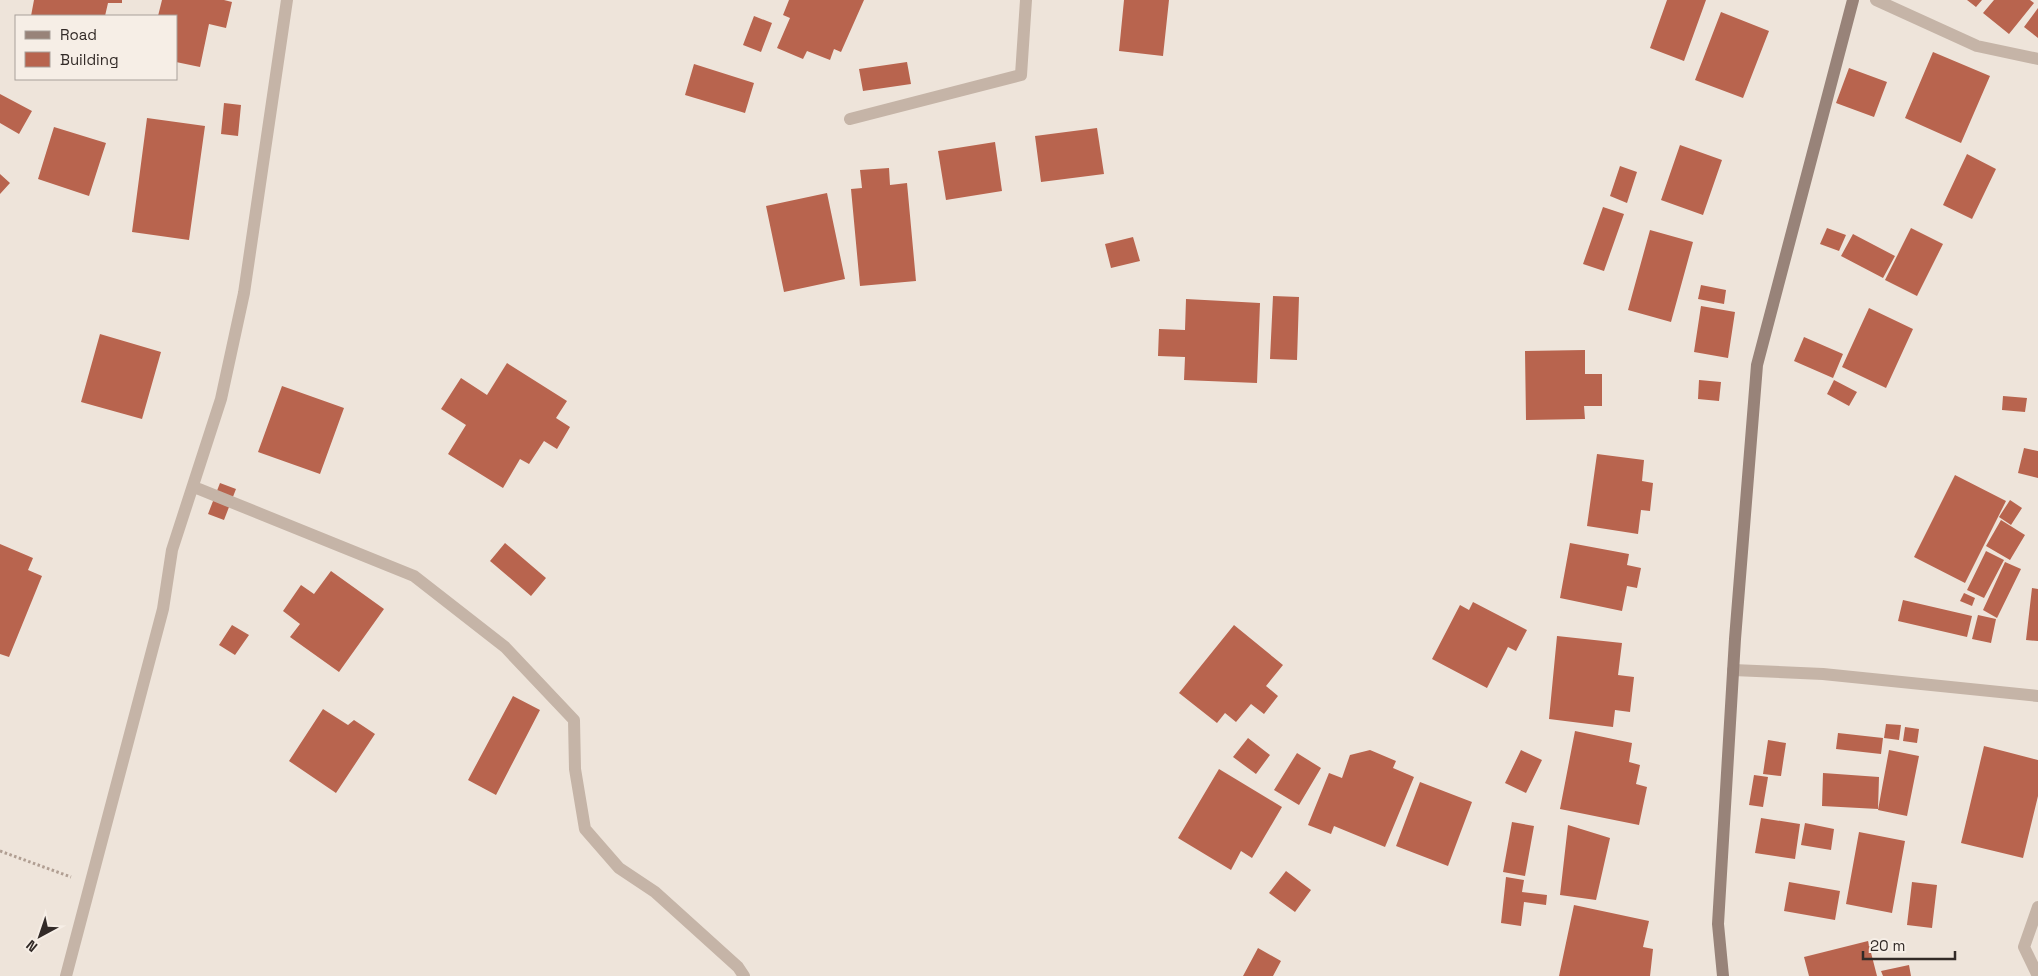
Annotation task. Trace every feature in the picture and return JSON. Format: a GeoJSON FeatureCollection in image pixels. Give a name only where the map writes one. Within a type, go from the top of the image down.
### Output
{"type":"FeatureCollection","features":[{"type":"Feature","properties":{"kind":"street"},"geometry":{"type":"LineString","coordinates":[[66,976],[163,609],[172,550],[221,399],[244,293],[287,0]]}},
{"type":"Feature","properties":{"kind":"street"},"geometry":{"type":"LineString","coordinates":[[850,118],[1021,75],[1026,0]]}},
{"type":"Feature","properties":{"kind":"street"},"geometry":{"type":"LineString","coordinates":[[1724,976],[1718,924],[1733,670],[1757,365],[1853,0]]}},
{"type":"Feature","properties":{"kind":"street"},"geometry":{"type":"LineString","coordinates":[[1876,0],[1977,46],[2038,60]]}},
{"type":"Feature","properties":{"kind":"street"},"geometry":{"type":"LineString","coordinates":[[194,487],[414,576],[505,647],[574,720],[575,769],[585,829],[619,868],[655,892],[738,967],[744,976]]}},
{"type":"Feature","properties":{"kind":"street"},"geometry":{"type":"LineString","coordinates":[[1733,670],[1823,674],[2038,696]]}},
{"type":"Feature","properties":{"kind":"street"},"geometry":{"type":"LineString","coordinates":[[2038,906],[2024,947],[2038,976]]}},
{"type":"Feature","properties":{"kind":"path"},"geometry":{"type":"LineString","coordinates":[[0,851],[90,885]]}},
{"type":"Feature","properties":{"kind":"building"},"geometry":{"type":"Polygon","coordinates":[[[34,0],[122,0],[122,3],[108,3],[105,15],[31,15],[34,0]]]}},
{"type":"Feature","properties":{"kind":"building"},"geometry":{"type":"Polygon","coordinates":[[[162,0],[224,0],[232,2],[226,28],[209,24],[200,67],[178,62],[178,15],[158,15],[162,0]]]}},
{"type":"Feature","properties":{"kind":"building"},"geometry":{"type":"Polygon","coordinates":[[[789,0],[864,0],[841,52],[834,49],[830,60],[807,51],[803,59],[777,48],[790,18],[783,15],[789,0]]]}},
{"type":"Feature","properties":{"kind":"building"},"geometry":{"type":"Polygon","coordinates":[[[1124,0],[1169,0],[1163,56],[1119,51],[1124,0]]]}},
{"type":"Feature","properties":{"kind":"building"},"geometry":{"type":"Polygon","coordinates":[[[1667,0],[1706,0],[1684,61],[1650,48],[1667,0]]]}},
{"type":"Feature","properties":{"kind":"building"},"geometry":{"type":"Polygon","coordinates":[[[1967,0],[1982,0],[1976,7],[1967,0]]]}},
{"type":"Feature","properties":{"kind":"building"},"geometry":{"type":"Polygon","coordinates":[[[1994,0],[2030,0],[2034,3],[2009,34],[1983,13],[1994,0]]]}},
{"type":"Feature","properties":{"kind":"building"},"geometry":{"type":"Polygon","coordinates":[[[2038,8],[2038,38],[2024,27],[2038,8]]]}},
{"type":"Feature","properties":{"kind":"building"},"geometry":{"type":"Polygon","coordinates":[[[1721,12],[1769,31],[1743,98],[1695,80],[1721,12]]]}},
{"type":"Feature","properties":{"kind":"building"},"geometry":{"type":"Polygon","coordinates":[[[754,16],[772,23],[761,52],[743,45],[754,16]]]}},
{"type":"Feature","properties":{"kind":"building"},"geometry":{"type":"Polygon","coordinates":[[[1933,52],[1990,76],[1961,143],[1905,118],[1933,52]]]}},
{"type":"Feature","properties":{"kind":"building"},"geometry":{"type":"Polygon","coordinates":[[[907,62],[911,84],[863,91],[859,69],[907,62]]]}},
{"type":"Feature","properties":{"kind":"building"},"geometry":{"type":"Polygon","coordinates":[[[694,64],[754,83],[745,113],[685,95],[694,64]]]}},
{"type":"Feature","properties":{"kind":"building"},"geometry":{"type":"Polygon","coordinates":[[[1849,68],[1887,82],[1874,117],[1836,103],[1849,68]]]}},
{"type":"Feature","properties":{"kind":"building"},"geometry":{"type":"Polygon","coordinates":[[[0,94],[32,111],[19,134],[0,123],[0,94]]]}},
{"type":"Feature","properties":{"kind":"building"},"geometry":{"type":"Polygon","coordinates":[[[224,103],[241,105],[238,136],[221,134],[224,103]]]}},
{"type":"Feature","properties":{"kind":"building"},"geometry":{"type":"Polygon","coordinates":[[[147,118],[205,126],[189,240],[132,232],[147,118]]]}},
{"type":"Feature","properties":{"kind":"building"},"geometry":{"type":"Polygon","coordinates":[[[54,127],[106,143],[89,196],[38,179],[54,127]]]}},
{"type":"Feature","properties":{"kind":"building"},"geometry":{"type":"Polygon","coordinates":[[[1097,128],[1104,174],[1041,182],[1035,136],[1097,128]]]}},
{"type":"Feature","properties":{"kind":"building"},"geometry":{"type":"Polygon","coordinates":[[[995,142],[1002,191],[946,200],[938,151],[995,142]]]}},
{"type":"Feature","properties":{"kind":"building"},"geometry":{"type":"Polygon","coordinates":[[[1680,145],[1722,160],[1703,215],[1661,200],[1680,145]]]}},
{"type":"Feature","properties":{"kind":"building"},"geometry":{"type":"Polygon","coordinates":[[[1967,154],[1996,169],[1972,219],[1943,205],[1967,154]]]}},
{"type":"Feature","properties":{"kind":"building"},"geometry":{"type":"Polygon","coordinates":[[[1620,166],[1637,172],[1627,203],[1610,196],[1620,166]]]}},
{"type":"Feature","properties":{"kind":"building"},"geometry":{"type":"Polygon","coordinates":[[[889,168],[890,185],[907,183],[916,281],[860,286],[851,189],[862,188],[860,170],[889,168]]]}},
{"type":"Feature","properties":{"kind":"building"},"geometry":{"type":"Polygon","coordinates":[[[0,174],[10,183],[0,194],[0,174]]]}},
{"type":"Feature","properties":{"kind":"building"},"geometry":{"type":"Polygon","coordinates":[[[827,193],[845,279],[784,292],[766,206],[827,193]]]}},
{"type":"Feature","properties":{"kind":"building"},"geometry":{"type":"Polygon","coordinates":[[[1603,207],[1624,214],[1604,271],[1583,264],[1603,207]]]}},
{"type":"Feature","properties":{"kind":"building"},"geometry":{"type":"Polygon","coordinates":[[[1827,228],[1846,235],[1839,251],[1820,244],[1827,228]]]}},
{"type":"Feature","properties":{"kind":"building"},"geometry":{"type":"Polygon","coordinates":[[[1911,228],[1943,244],[1917,296],[1885,280],[1911,228]]]}},
{"type":"Feature","properties":{"kind":"building"},"geometry":{"type":"Polygon","coordinates":[[[1650,230],[1693,242],[1671,322],[1628,310],[1650,230]]]}},
{"type":"Feature","properties":{"kind":"building"},"geometry":{"type":"Polygon","coordinates":[[[1853,234],[1895,256],[1883,278],[1841,256],[1853,234]]]}},
{"type":"Feature","properties":{"kind":"building"},"geometry":{"type":"Polygon","coordinates":[[[1133,237],[1140,261],[1111,268],[1105,244],[1133,237]]]}},
{"type":"Feature","properties":{"kind":"building"},"geometry":{"type":"Polygon","coordinates":[[[1701,285],[1726,290],[1724,304],[1698,299],[1701,285]]]}},
{"type":"Feature","properties":{"kind":"building"},"geometry":{"type":"Polygon","coordinates":[[[1273,296],[1299,297],[1297,360],[1270,359],[1273,296]]]}},
{"type":"Feature","properties":{"kind":"building"},"geometry":{"type":"Polygon","coordinates":[[[1186,299],[1260,303],[1257,383],[1184,380],[1185,357],[1158,356],[1159,329],[1185,330],[1186,299]]]}},
{"type":"Feature","properties":{"kind":"building"},"geometry":{"type":"Polygon","coordinates":[[[1701,306],[1735,312],[1728,358],[1694,352],[1701,306]]]}},
{"type":"Feature","properties":{"kind":"building"},"geometry":{"type":"Polygon","coordinates":[[[1869,308],[1913,329],[1886,388],[1842,367],[1869,308]]]}},
{"type":"Feature","properties":{"kind":"building"},"geometry":{"type":"Polygon","coordinates":[[[100,334],[161,352],[142,419],[81,402],[100,334]]]}},
{"type":"Feature","properties":{"kind":"building"},"geometry":{"type":"Polygon","coordinates":[[[1804,337],[1843,354],[1833,378],[1794,361],[1804,337]]]}},
{"type":"Feature","properties":{"kind":"building"},"geometry":{"type":"Polygon","coordinates":[[[1585,350],[1585,374],[1602,374],[1602,406],[1584,406],[1585,419],[1526,420],[1525,351],[1585,350]]]}},
{"type":"Feature","properties":{"kind":"building"},"geometry":{"type":"Polygon","coordinates":[[[507,363],[567,401],[556,418],[570,427],[557,449],[544,441],[529,464],[520,459],[503,488],[448,454],[466,425],[441,409],[461,378],[487,395],[507,363]]]}},
{"type":"Feature","properties":{"kind":"building"},"geometry":{"type":"Polygon","coordinates":[[[1699,380],[1721,382],[1719,401],[1698,399],[1699,380]]]}},
{"type":"Feature","properties":{"kind":"building"},"geometry":{"type":"Polygon","coordinates":[[[1834,380],[1857,392],[1849,406],[1827,394],[1834,380]]]}},
{"type":"Feature","properties":{"kind":"building"},"geometry":{"type":"Polygon","coordinates":[[[282,386],[344,408],[320,474],[258,452],[282,386]]]}},
{"type":"Feature","properties":{"kind":"building"},"geometry":{"type":"Polygon","coordinates":[[[2003,396],[2027,398],[2025,412],[2002,410],[2003,396]]]}},
{"type":"Feature","properties":{"kind":"building"},"geometry":{"type":"Polygon","coordinates":[[[2024,448],[2038,451],[2038,478],[2018,473],[2024,448]]]}},
{"type":"Feature","properties":{"kind":"building"},"geometry":{"type":"Polygon","coordinates":[[[1597,454],[1644,460],[1642,481],[1653,483],[1650,511],[1641,510],[1638,534],[1587,526],[1597,454]]]}},
{"type":"Feature","properties":{"kind":"building"},"geometry":{"type":"Polygon","coordinates":[[[1955,475],[2006,501],[1965,583],[1914,557],[1955,475]]]}},
{"type":"Feature","properties":{"kind":"building"},"geometry":{"type":"Polygon","coordinates":[[[220,483],[236,489],[224,520],[208,514],[220,483]]]}},
{"type":"Feature","properties":{"kind":"building"},"geometry":{"type":"Polygon","coordinates":[[[2010,500],[2022,508],[2011,525],[1999,517],[2010,500]]]}},
{"type":"Feature","properties":{"kind":"building"},"geometry":{"type":"Polygon","coordinates":[[[2001,520],[2025,535],[2010,560],[1986,546],[2001,520]]]}},
{"type":"Feature","properties":{"kind":"building"},"geometry":{"type":"Polygon","coordinates":[[[505,543],[546,578],[531,596],[490,561],[505,543]]]}},
{"type":"Feature","properties":{"kind":"building"},"geometry":{"type":"Polygon","coordinates":[[[1570,543],[1629,554],[1627,565],[1641,568],[1637,588],[1627,586],[1622,611],[1560,598],[1570,543]]]}},
{"type":"Feature","properties":{"kind":"building"},"geometry":{"type":"Polygon","coordinates":[[[0,544],[33,558],[28,570],[42,576],[9,657],[0,654],[0,544]]]}},
{"type":"Feature","properties":{"kind":"building"},"geometry":{"type":"Polygon","coordinates":[[[1986,551],[2004,560],[1984,598],[1967,590],[1986,551]]]}},
{"type":"Feature","properties":{"kind":"building"},"geometry":{"type":"Polygon","coordinates":[[[2005,562],[2021,569],[1997,618],[1983,610],[2005,562]]]}},
{"type":"Feature","properties":{"kind":"building"},"geometry":{"type":"Polygon","coordinates":[[[331,571],[384,609],[339,672],[290,637],[300,624],[283,611],[301,585],[314,594],[331,571]]]}},
{"type":"Feature","properties":{"kind":"building"},"geometry":{"type":"Polygon","coordinates":[[[2032,588],[2038,589],[2038,641],[2026,640],[2032,588]]]}},
{"type":"Feature","properties":{"kind":"building"},"geometry":{"type":"Polygon","coordinates":[[[1964,593],[1975,598],[1972,606],[1960,601],[1964,593]]]}},
{"type":"Feature","properties":{"kind":"building"},"geometry":{"type":"Polygon","coordinates":[[[1903,600],[1972,616],[1967,637],[1898,621],[1903,600]]]}},
{"type":"Feature","properties":{"kind":"building"},"geometry":{"type":"Polygon","coordinates":[[[1473,602],[1527,630],[1516,651],[1508,647],[1487,688],[1432,659],[1460,605],[1469,610],[1473,602]]]}},
{"type":"Feature","properties":{"kind":"building"},"geometry":{"type":"Polygon","coordinates":[[[1978,615],[1996,619],[1991,643],[1972,639],[1978,615]]]}},
{"type":"Feature","properties":{"kind":"building"},"geometry":{"type":"Polygon","coordinates":[[[232,625],[249,635],[235,655],[219,645],[232,625]]]}},
{"type":"Feature","properties":{"kind":"building"},"geometry":{"type":"Polygon","coordinates":[[[1234,625],[1283,665],[1266,686],[1278,696],[1264,714],[1251,704],[1236,722],[1225,713],[1217,723],[1179,693],[1234,625]]]}},
{"type":"Feature","properties":{"kind":"building"},"geometry":{"type":"Polygon","coordinates":[[[1557,636],[1622,643],[1618,675],[1634,677],[1630,712],[1615,710],[1613,727],[1549,719],[1557,636]]]}},
{"type":"Feature","properties":{"kind":"building"},"geometry":{"type":"Polygon","coordinates":[[[513,696],[540,710],[496,795],[468,780],[513,696]]]}},
{"type":"Feature","properties":{"kind":"building"},"geometry":{"type":"Polygon","coordinates":[[[323,709],[348,725],[354,720],[375,734],[336,793],[289,761],[323,709]]]}},
{"type":"Feature","properties":{"kind":"building"},"geometry":{"type":"Polygon","coordinates":[[[1886,724],[1901,725],[1899,740],[1884,738],[1886,724]]]}},
{"type":"Feature","properties":{"kind":"building"},"geometry":{"type":"Polygon","coordinates":[[[1905,727],[1919,729],[1917,743],[1903,741],[1905,727]]]}},
{"type":"Feature","properties":{"kind":"building"},"geometry":{"type":"Polygon","coordinates":[[[1575,731],[1632,743],[1629,762],[1640,765],[1636,784],[1647,787],[1639,825],[1560,809],[1575,731]]]}},
{"type":"Feature","properties":{"kind":"building"},"geometry":{"type":"Polygon","coordinates":[[[1838,733],[1883,738],[1881,754],[1836,749],[1838,733]]]}},
{"type":"Feature","properties":{"kind":"building"},"geometry":{"type":"Polygon","coordinates":[[[1248,738],[1270,755],[1256,774],[1233,757],[1248,738]]]}},
{"type":"Feature","properties":{"kind":"building"},"geometry":{"type":"Polygon","coordinates":[[[1768,740],[1786,743],[1781,776],[1763,774],[1768,740]]]}},
{"type":"Feature","properties":{"kind":"building"},"geometry":{"type":"Polygon","coordinates":[[[1984,746],[2038,760],[2038,796],[2023,858],[1961,843],[1984,746]]]}},
{"type":"Feature","properties":{"kind":"building"},"geometry":{"type":"Polygon","coordinates":[[[1370,750],[1396,761],[1393,768],[1414,777],[1385,847],[1334,826],[1331,834],[1308,825],[1329,773],[1342,778],[1350,755],[1370,750]]]}},
{"type":"Feature","properties":{"kind":"building"},"geometry":{"type":"Polygon","coordinates":[[[1521,750],[1542,760],[1526,793],[1505,783],[1521,750]]]}},
{"type":"Feature","properties":{"kind":"building"},"geometry":{"type":"Polygon","coordinates":[[[1889,750],[1919,756],[1907,816],[1878,810],[1889,750]]]}},
{"type":"Feature","properties":{"kind":"building"},"geometry":{"type":"Polygon","coordinates":[[[1297,753],[1321,768],[1299,805],[1274,790],[1297,753]]]}},
{"type":"Feature","properties":{"kind":"building"},"geometry":{"type":"Polygon","coordinates":[[[1219,769],[1282,807],[1252,858],[1241,851],[1231,870],[1178,838],[1219,769]]]}},
{"type":"Feature","properties":{"kind":"building"},"geometry":{"type":"Polygon","coordinates":[[[1823,773],[1879,777],[1878,809],[1822,806],[1823,773]]]}},
{"type":"Feature","properties":{"kind":"building"},"geometry":{"type":"Polygon","coordinates":[[[1754,775],[1768,777],[1763,807],[1749,805],[1754,775]]]}},
{"type":"Feature","properties":{"kind":"building"},"geometry":{"type":"Polygon","coordinates":[[[1420,782],[1472,802],[1448,866],[1396,846],[1420,782]]]}},
{"type":"Feature","properties":{"kind":"building"},"geometry":{"type":"Polygon","coordinates":[[[1761,818],[1800,824],[1795,859],[1755,853],[1761,818]]]}},
{"type":"Feature","properties":{"kind":"building"},"geometry":{"type":"Polygon","coordinates":[[[1512,822],[1534,826],[1525,876],[1503,872],[1512,822]]]}},
{"type":"Feature","properties":{"kind":"building"},"geometry":{"type":"Polygon","coordinates":[[[1805,823],[1834,829],[1831,850],[1801,845],[1805,823]]]}},
{"type":"Feature","properties":{"kind":"building"},"geometry":{"type":"Polygon","coordinates":[[[1568,825],[1610,838],[1596,900],[1560,895],[1568,825]]]}},
{"type":"Feature","properties":{"kind":"building"},"geometry":{"type":"Polygon","coordinates":[[[1859,832],[1905,841],[1892,913],[1846,904],[1859,832]]]}},
{"type":"Feature","properties":{"kind":"building"},"geometry":{"type":"Polygon","coordinates":[[[1286,871],[1311,890],[1295,912],[1269,893],[1286,871]]]}},
{"type":"Feature","properties":{"kind":"building"},"geometry":{"type":"Polygon","coordinates":[[[1506,877],[1524,880],[1522,892],[1547,895],[1546,905],[1524,902],[1521,926],[1501,923],[1506,877]]]}},
{"type":"Feature","properties":{"kind":"building"},"geometry":{"type":"Polygon","coordinates":[[[1789,882],[1840,891],[1835,920],[1784,911],[1789,882]]]}},
{"type":"Feature","properties":{"kind":"building"},"geometry":{"type":"Polygon","coordinates":[[[1912,882],[1937,885],[1932,928],[1907,925],[1912,882]]]}},
{"type":"Feature","properties":{"kind":"building"},"geometry":{"type":"Polygon","coordinates":[[[1574,905],[1649,921],[1643,947],[1653,949],[1650,976],[1559,976],[1574,905]]]}},
{"type":"Feature","properties":{"kind":"building"},"geometry":{"type":"Polygon","coordinates":[[[1868,941],[1877,976],[1809,976],[1804,957],[1868,941]]]}},
{"type":"Feature","properties":{"kind":"building"},"geometry":{"type":"Polygon","coordinates":[[[1258,948],[1281,961],[1273,976],[1243,976],[1258,948]]]}},
{"type":"Feature","properties":{"kind":"building"},"geometry":{"type":"Polygon","coordinates":[[[1909,965],[1911,976],[1883,976],[1881,971],[1909,965]]]}}]}
